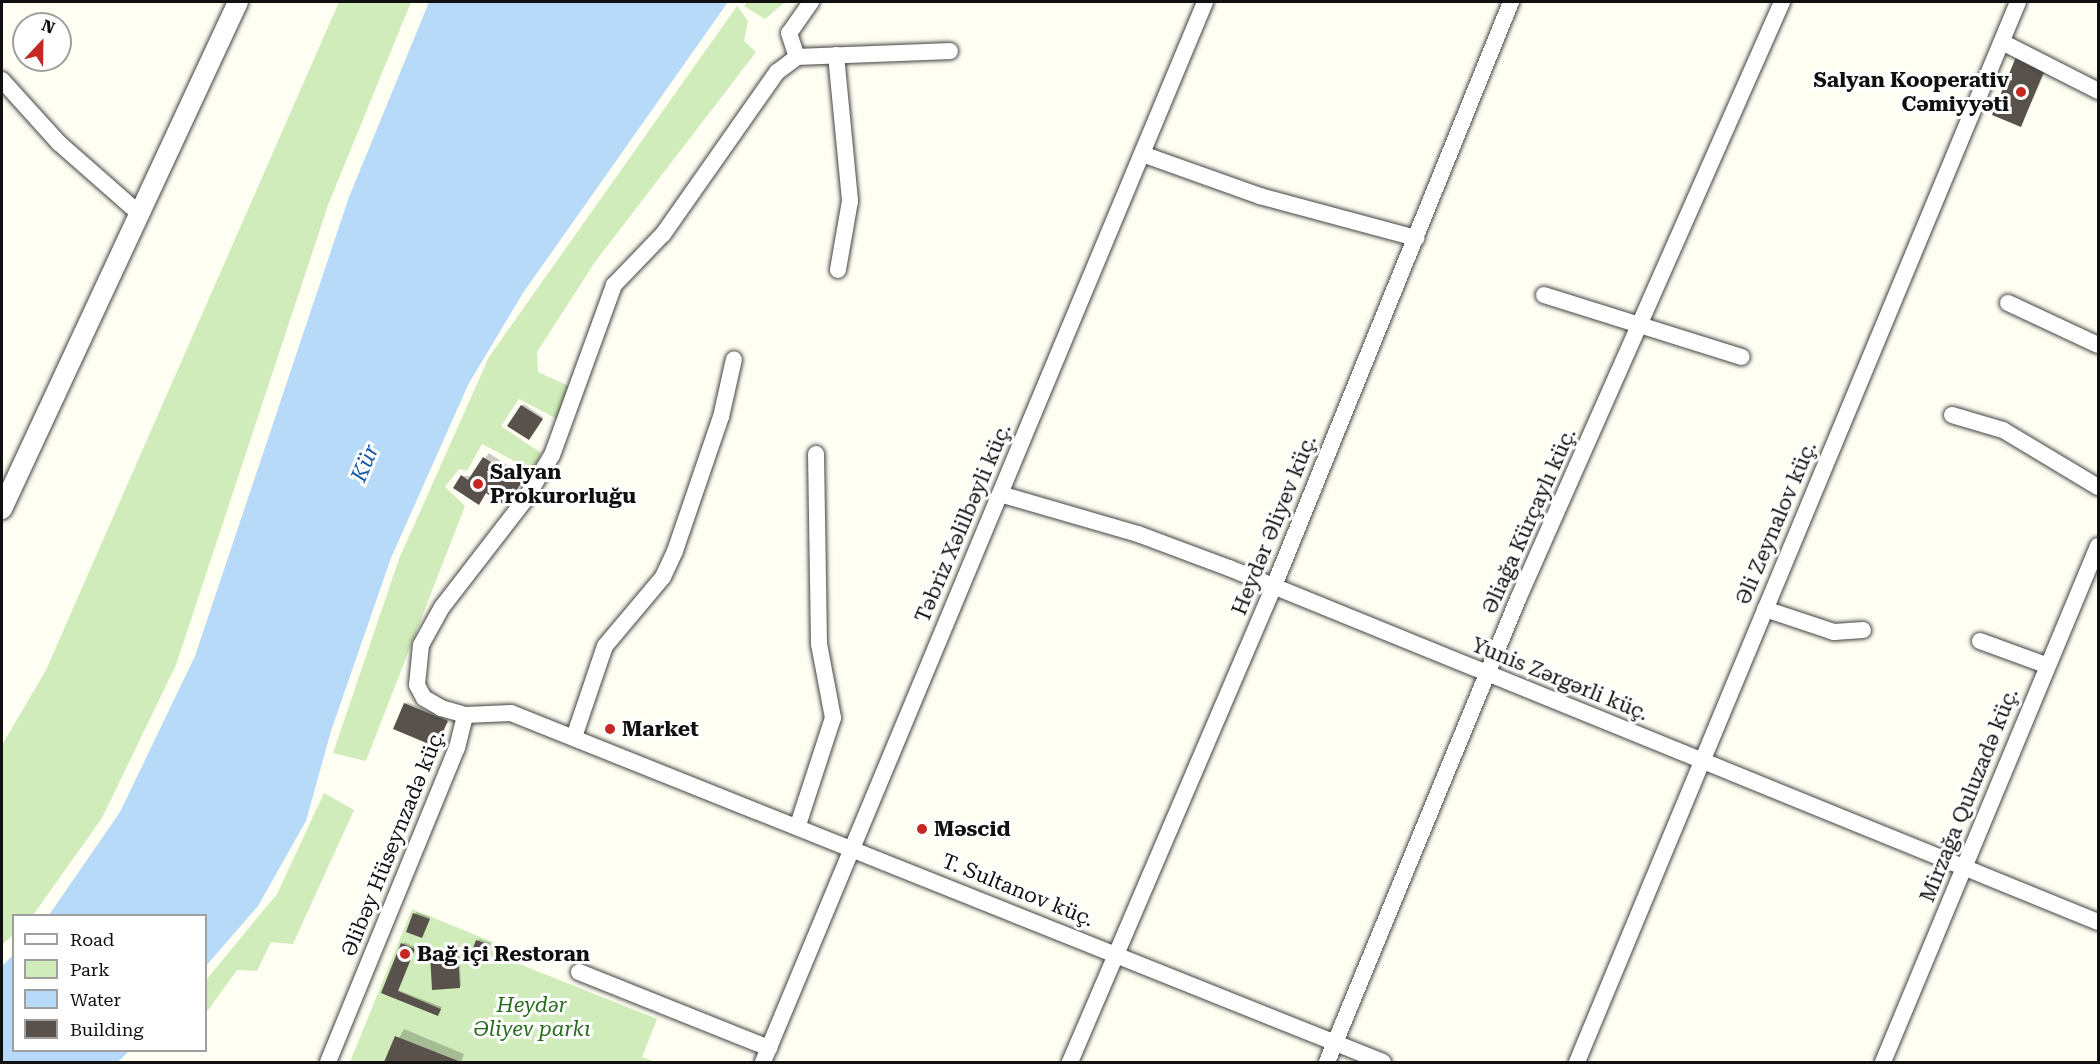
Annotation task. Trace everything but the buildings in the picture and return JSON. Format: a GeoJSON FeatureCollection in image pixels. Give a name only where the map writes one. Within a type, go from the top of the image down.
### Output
{"type":"FeatureCollection","features":[{"type":"Feature","properties":{"kind":"street"},"geometry":{"type":"LineString","coordinates":[[2,509],[141,215],[238,2]]}},
{"type":"Feature","properties":{"kind":"street"},"geometry":{"type":"LineString","coordinates":[[811,2],[789,33],[798,57],[950,51]]}},
{"type":"Feature","properties":{"kind":"street","name":"Təbriz Xəlilbəyli küç."},"geometry":{"type":"LineString","coordinates":[[766,1055],[1205,2]]}},
{"type":"Feature","properties":{"kind":"street","name":"Heydər Əliyev küç."},"geometry":{"type":"LineString","coordinates":[[1070,1062],[1274,586],[1511,2]]}},
{"type":"Feature","properties":{"kind":"street","name":"Əliağa Kürçaylı küç."},"geometry":{"type":"LineString","coordinates":[[1326,1062],[1486,673],[1782,2]]}},
{"type":"Feature","properties":{"kind":"street","name":"Əli Zeynalov küç."},"geometry":{"type":"LineString","coordinates":[[1577,1062],[2018,2]]}},
{"type":"Feature","properties":{"kind":"street"},"geometry":{"type":"LineString","coordinates":[[2002,42],[2098,91]]}},
{"type":"Feature","properties":{"kind":"street"},"geometry":{"type":"LineString","coordinates":[[836,55],[850,201],[838,270]]}},
{"type":"Feature","properties":{"kind":"street","name":"Əlibəy Hüseynzadə küç."},"geometry":{"type":"LineString","coordinates":[[328,1062],[457,748],[465,715],[432,704],[417,685],[419,654],[433,622],[524,501],[552,455],[614,285],[680,211],[777,72],[798,57]]}},
{"type":"Feature","properties":{"kind":"street"},"geometry":{"type":"LineString","coordinates":[[2,80],[59,143],[141,215]]}},
{"type":"Feature","properties":{"kind":"street"},"geometry":{"type":"LineString","coordinates":[[1142,153],[1249,193],[1416,238]]}},
{"type":"Feature","properties":{"kind":"street"},"geometry":{"type":"LineString","coordinates":[[1544,295],[1742,357]]}},
{"type":"Feature","properties":{"kind":"street"},"geometry":{"type":"LineString","coordinates":[[2008,303],[2098,345]]}},
{"type":"Feature","properties":{"kind":"street"},"geometry":{"type":"LineString","coordinates":[[574,737],[605,646],[663,577],[675,551],[721,417],[734,359]]}},
{"type":"Feature","properties":{"kind":"street"},"geometry":{"type":"LineString","coordinates":[[1952,415],[2003,430],[2098,487]]}},
{"type":"Feature","properties":{"kind":"street"},"geometry":{"type":"LineString","coordinates":[[798,825],[833,717],[819,644],[816,454]]}},
{"type":"Feature","properties":{"kind":"street","name":"Yunis Zərgərli küç."},"geometry":{"type":"LineString","coordinates":[[1000,494],[1138,534],[1274,586],[2098,922]]}},
{"type":"Feature","properties":{"kind":"street","name":"Mirzağa Quluzadə küç."},"geometry":{"type":"LineString","coordinates":[[1883,1062],[2046,665],[2098,546]]}},
{"type":"Feature","properties":{"kind":"street"},"geometry":{"type":"LineString","coordinates":[[1765,609],[1834,632],[1863,630]]}},
{"type":"Feature","properties":{"kind":"street"},"geometry":{"type":"LineString","coordinates":[[1980,641],[2046,665]]}},
{"type":"Feature","properties":{"kind":"street","name":"T. Sultanov küç."},"geometry":{"type":"LineString","coordinates":[[465,715],[511,713],[853,846],[1383,1062]]}},
{"type":"Feature","properties":{"kind":"street"},"geometry":{"type":"LineString","coordinates":[[579,972],[766,1055]]}},
{"type":"Feature","properties":{"kind":"green space"},"geometry":{"type":"Polygon","coordinates":[[[339,2],[411,2],[328,205],[176,665],[102,818],[34,914],[12,914],[12,936],[2,945],[2,745],[46,670],[339,2]]]}},
{"type":"Feature","properties":{"kind":"green space"},"geometry":{"type":"Polygon","coordinates":[[[747,2],[785,2],[765,19],[744,6],[747,2]]]}},
{"type":"Feature","properties":{"kind":"green space"},"geometry":{"type":"Polygon","coordinates":[[[737,6],[748,21],[744,41],[756,52],[595,262],[537,352],[538,372],[571,387],[557,419],[519,399],[501,426],[541,453],[533,471],[482,444],[467,471],[459,469],[445,487],[465,506],[366,761],[333,753],[399,559],[489,357],[737,6]]]}},
{"type":"Feature","properties":{"kind":"green space"},"geometry":{"type":"Polygon","coordinates":[[[324,793],[354,810],[293,944],[271,942],[257,971],[237,970],[207,1012],[207,979],[277,894],[324,793]]]}},
{"type":"Feature","properties":{"kind":"green space","name":"Heydər Əliyev parkı"},"geometry":{"type":"Polygon","coordinates":[[[412,909],[510,949],[507,959],[657,1019],[642,1057],[656,1062],[350,1062],[412,909]]]}},
{"type":"Feature","properties":{"kind":"water","name":"Kür"},"geometry":{"type":"Polygon","coordinates":[[[429,2],[728,2],[523,293],[469,383],[391,558],[331,731],[306,821],[258,906],[207,965],[207,914],[50,914],[120,812],[195,656],[349,197],[429,2]]]}},
{"type":"Feature","properties":{"kind":"water"},"geometry":{"type":"Polygon","coordinates":[[[12,956],[12,1052],[128,1052],[118,1062],[2,1062],[2,966],[12,956]]]}},
{"type":"Feature","properties":{"kind":"place","name":"Salyan Kooperativ Cəmiyyəti"},"geometry":{"type":"Point","coordinates":[2021,92]}},
{"type":"Feature","properties":{"kind":"place","name":"Salyan Prokurorluğu"},"geometry":{"type":"Point","coordinates":[478,484]}},
{"type":"Feature","properties":{"kind":"place","name":"Market"},"geometry":{"type":"Point","coordinates":[610,729]}},
{"type":"Feature","properties":{"kind":"place","name":"Məscid"},"geometry":{"type":"Point","coordinates":[922,829]}},
{"type":"Feature","properties":{"kind":"place","name":"Bağ içi Restoran"},"geometry":{"type":"Point","coordinates":[405,954]}}]}
